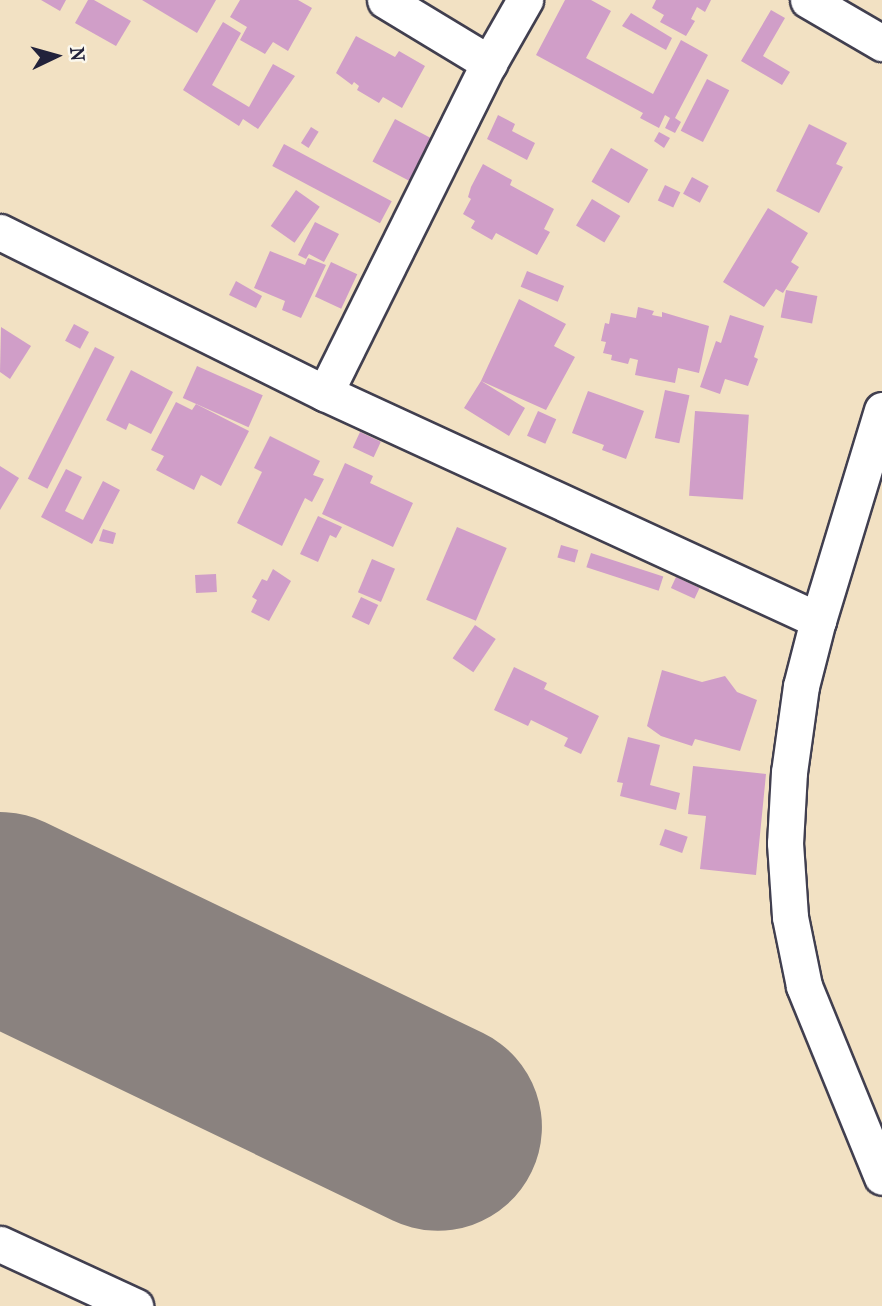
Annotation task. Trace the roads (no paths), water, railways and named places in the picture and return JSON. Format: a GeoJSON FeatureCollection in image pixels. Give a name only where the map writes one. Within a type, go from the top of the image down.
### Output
{"type":"FeatureCollection","features":[{"type":"Feature","properties":{"kind":"street"},"geometry":{"type":"LineString","coordinates":[[385,0],[489,64]]}},
{"type":"Feature","properties":{"kind":"street"},"geometry":{"type":"LineString","coordinates":[[325,393],[489,64],[525,0]]}},
{"type":"Feature","properties":{"kind":"street"},"geometry":{"type":"LineString","coordinates":[[808,0],[882,43]]}},
{"type":"Feature","properties":{"kind":"street"},"geometry":{"type":"LineString","coordinates":[[0,232],[325,393],[818,620]]}},
{"type":"Feature","properties":{"kind":"street"},"geometry":{"type":"LineString","coordinates":[[882,410],[818,620],[801,686],[789,772],[785,843],[790,917],[804,986],[882,1177]]}},
{"type":"Feature","properties":{"kind":"street"},"geometry":{"type":"LineString","coordinates":[[0,1244],[135,1306]]}}]}
